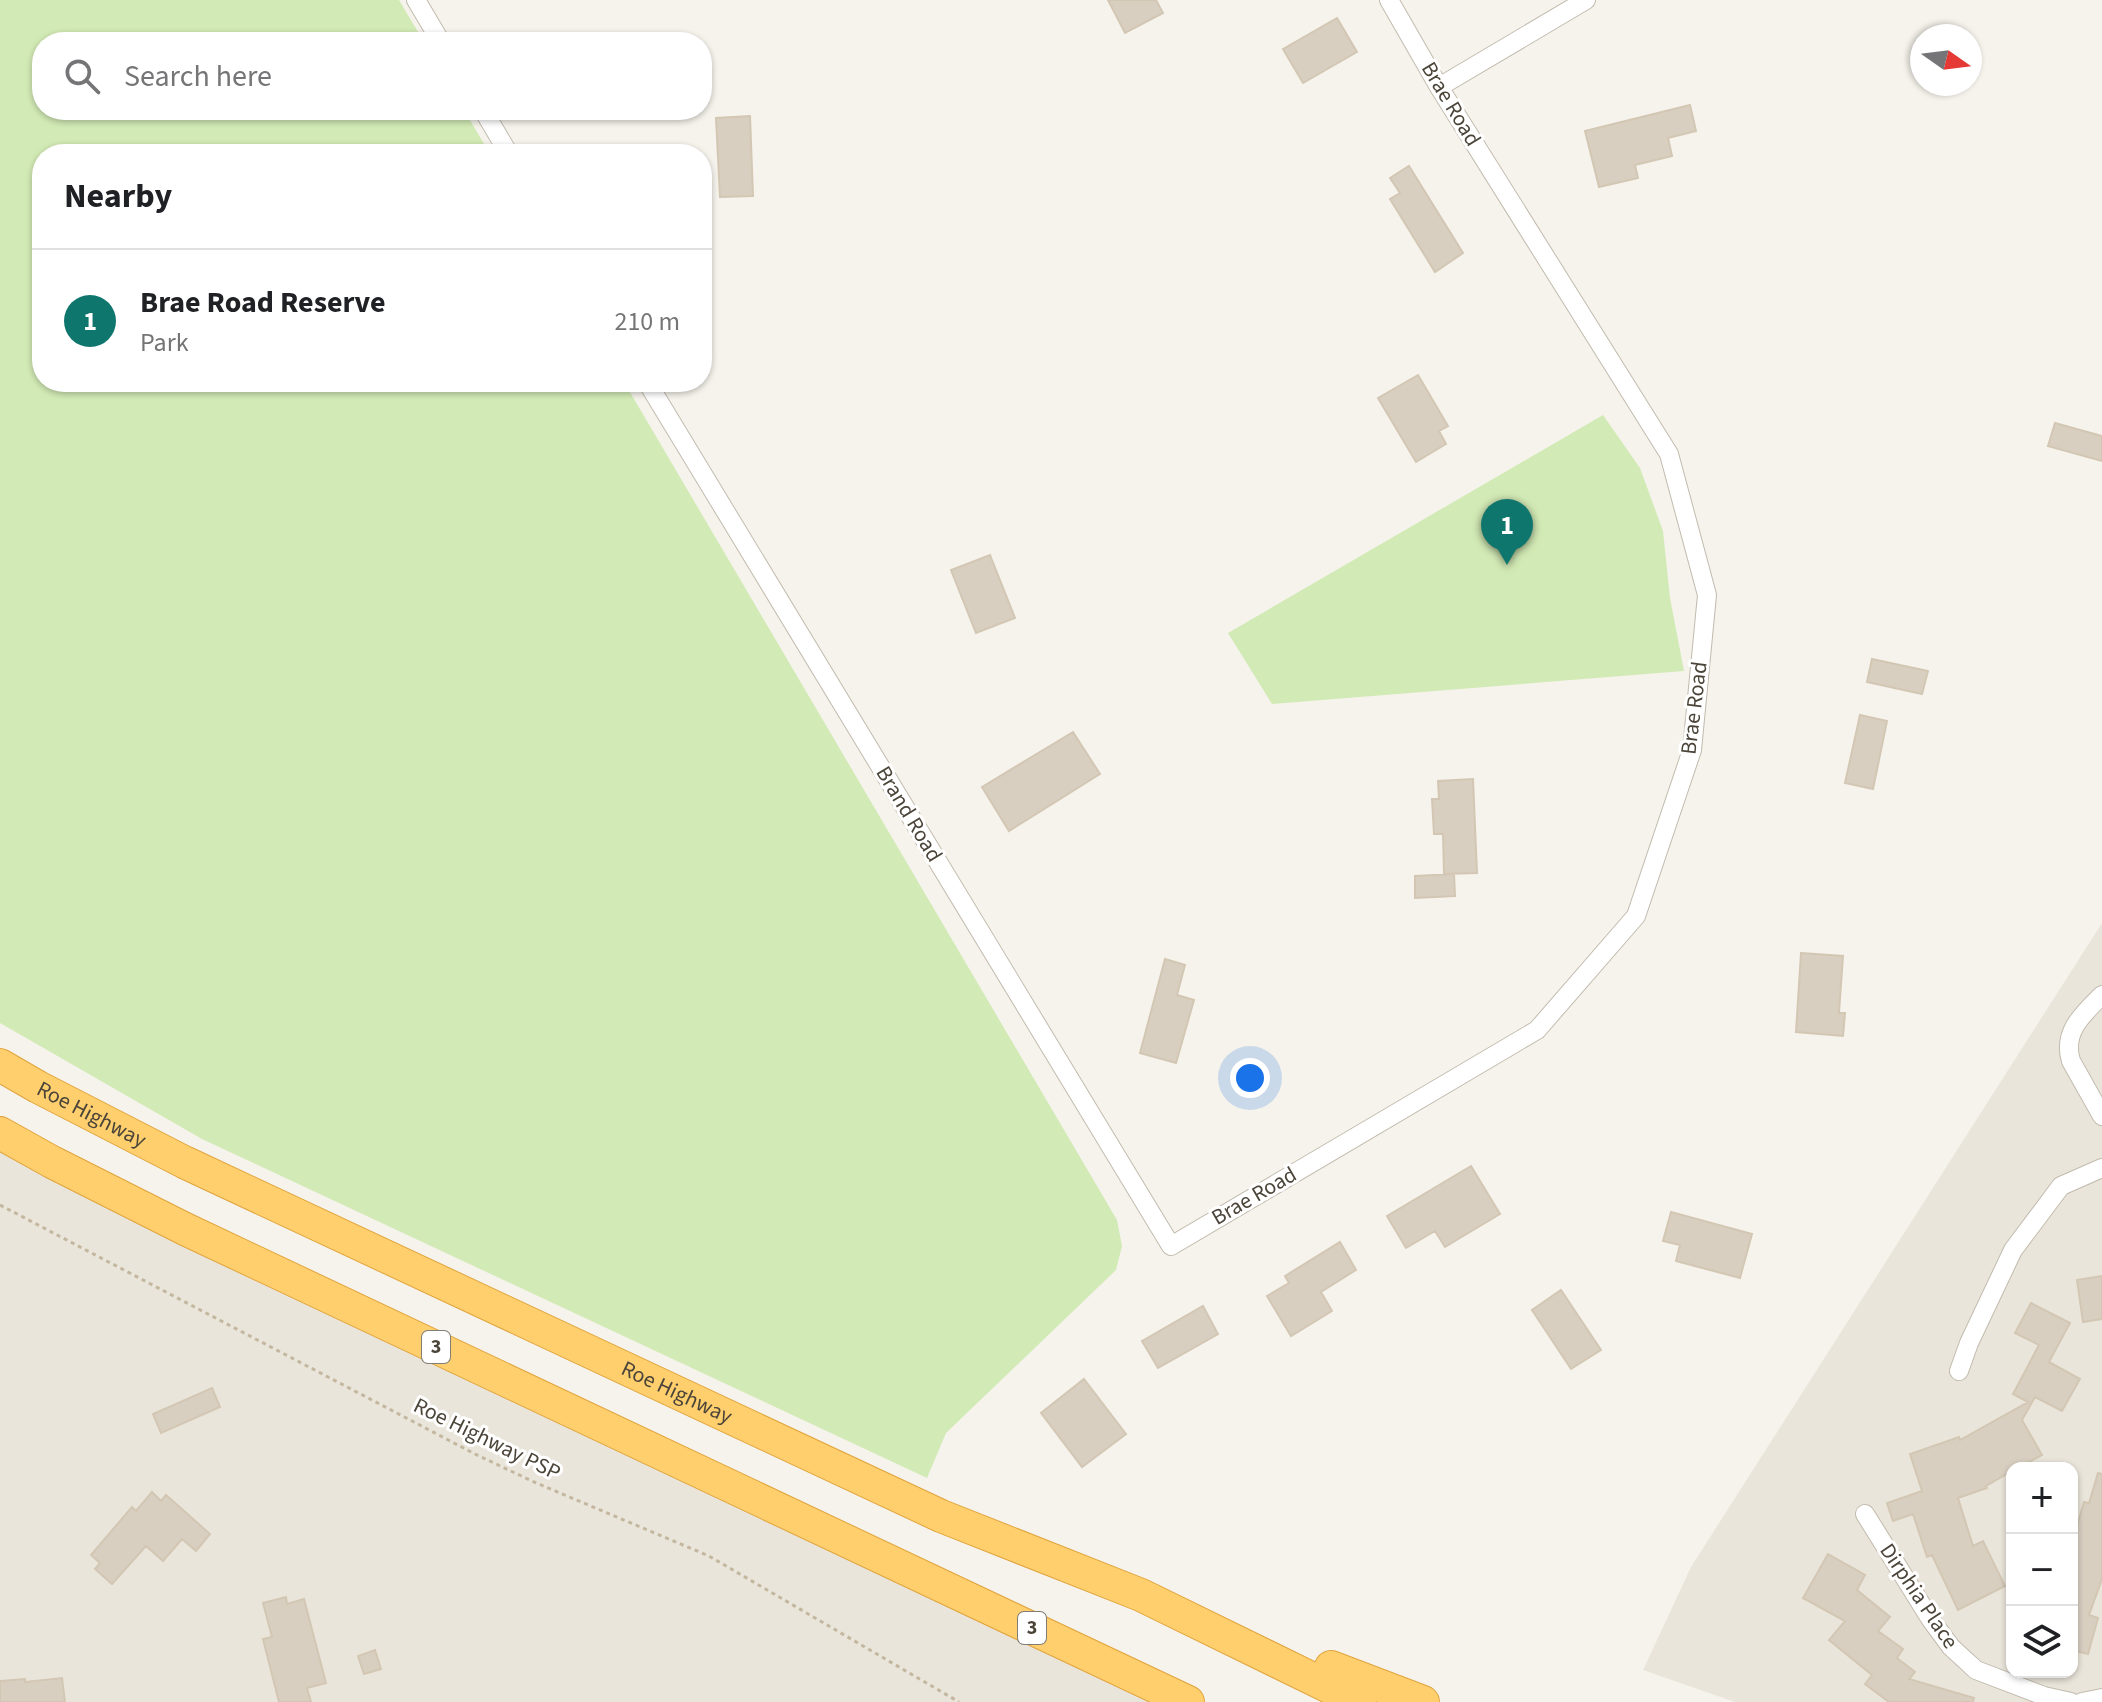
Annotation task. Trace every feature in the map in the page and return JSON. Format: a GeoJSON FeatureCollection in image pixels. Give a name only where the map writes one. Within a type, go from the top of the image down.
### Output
{"type":"FeatureCollection","features":[{"type":"Feature","properties":{"kind":"highway","name":"Roe Highway"},"geometry":{"type":"LineString","coordinates":[[0,1065],[184,1162],[941,1516],[1141,1595],[1360,1702]]}},
{"type":"Feature","properties":{"kind":"highway","name":"3"},"geometry":{"type":"LineString","coordinates":[[0,1133],[185,1229],[1188,1702]]}},
{"type":"Feature","properties":{"kind":"highway"},"geometry":{"type":"LineString","coordinates":[[1141,1595],[1423,1702]]}},
{"type":"Feature","properties":{"kind":"street"},"geometry":{"type":"LineString","coordinates":[[416,0],[435,32]]}},
{"type":"Feature","properties":{"kind":"street","name":"Brae Road"},"geometry":{"type":"LineString","coordinates":[[1171,1246],[1537,1030],[1636,916],[1692,750],[1707,595],[1669,454],[1439,87],[1389,0]]}},
{"type":"Feature","properties":{"kind":"street"},"geometry":{"type":"LineString","coordinates":[[1439,87],[1586,0]]}},
{"type":"Feature","properties":{"kind":"street"},"geometry":{"type":"LineString","coordinates":[[489,120],[503,144]]}},
{"type":"Feature","properties":{"kind":"street","name":"Brand Road"},"geometry":{"type":"LineString","coordinates":[[653,392],[1171,1246]]}},
{"type":"Feature","properties":{"kind":"street"},"geometry":{"type":"LineString","coordinates":[[2102,995],[2079,1019],[2068,1041],[2068,1051],[2102,1116]]}},
{"type":"Feature","properties":{"kind":"street"},"geometry":{"type":"LineString","coordinates":[[1959,1371],[2013,1250],[2061,1186],[2102,1168]]}},
{"type":"Feature","properties":{"kind":"street","name":"Dirphia Place"},"geometry":{"type":"LineString","coordinates":[[1865,1514],[1931,1620],[1951,1647],[1976,1670],[2044,1696],[2071,1702]]}},
{"type":"Feature","properties":{"kind":"street"},"geometry":{"type":"LineString","coordinates":[[2082,1702],[2102,1698]]}},
{"type":"Feature","properties":{"kind":"path","name":"Roe Highway PSP"},"geometry":{"type":"LineString","coordinates":[[0,1205],[475,1454],[709,1556],[959,1702]]}},
{"type":"Feature","properties":{"kind":"shaded area"},"geometry":{"type":"Polygon","coordinates":[[[2102,923],[2102,1702],[1735,1702],[1643,1670],[1691,1567],[2102,923]]]}},
{"type":"Feature","properties":{"kind":"shaded area"},"geometry":{"type":"Polygon","coordinates":[[[0,1133],[1188,1702],[0,1702],[0,1133]]]}},
{"type":"Feature","properties":{"kind":"green space"},"geometry":{"type":"Polygon","coordinates":[[[0,0],[399,0],[418,32],[32,32],[32,120],[470,120],[484,144],[32,144],[32,392],[630,392],[1117,1220],[1122,1246],[1116,1270],[946,1433],[927,1478],[202,1139],[0,1023],[0,0]]]}},
{"type":"Feature","properties":{"kind":"green space"},"geometry":{"type":"Polygon","coordinates":[[[1603,415],[1640,468],[1663,531],[1670,598],[1684,671],[1272,704],[1228,633],[1603,415]]]}},
{"type":"Feature","properties":{"kind":"building"},"geometry":{"type":"Polygon","coordinates":[[[1108,0],[1156,0],[1163,13],[1125,33],[1108,0]]]}},
{"type":"Feature","properties":{"kind":"building"},"geometry":{"type":"Polygon","coordinates":[[[1337,18],[1357,52],[1303,83],[1283,49],[1337,18]]]}},
{"type":"Feature","properties":{"kind":"building"},"geometry":{"type":"Polygon","coordinates":[[[1690,105],[1696,131],[1668,138],[1672,156],[1635,165],[1638,178],[1599,187],[1585,131],[1690,105]]]}},
{"type":"Feature","properties":{"kind":"building"},"geometry":{"type":"Polygon","coordinates":[[[750,116],[753,196],[720,197],[716,118],[750,116]]]}},
{"type":"Feature","properties":{"kind":"building"},"geometry":{"type":"Polygon","coordinates":[[[1409,166],[1463,253],[1435,272],[1390,199],[1400,193],[1390,178],[1409,166]]]}},
{"type":"Feature","properties":{"kind":"building"},"geometry":{"type":"Polygon","coordinates":[[[1418,375],[1448,426],[1439,431],[1446,444],[1416,462],[1378,398],[1418,375]]]}},
{"type":"Feature","properties":{"kind":"building"},"geometry":{"type":"Polygon","coordinates":[[[2055,423],[2102,436],[2102,461],[2048,446],[2055,423]]]}},
{"type":"Feature","properties":{"kind":"building"},"geometry":{"type":"Polygon","coordinates":[[[990,555],[1015,618],[976,633],[951,570],[990,555]]]}},
{"type":"Feature","properties":{"kind":"building"},"geometry":{"type":"Polygon","coordinates":[[[1872,659],[1928,671],[1922,694],[1867,682],[1872,659]]]}},
{"type":"Feature","properties":{"kind":"building"},"geometry":{"type":"Polygon","coordinates":[[[1860,715],[1887,721],[1873,789],[1845,783],[1860,715]]]}},
{"type":"Feature","properties":{"kind":"building"},"geometry":{"type":"Polygon","coordinates":[[[1073,732],[1100,774],[1009,831],[982,787],[1073,732]]]}},
{"type":"Feature","properties":{"kind":"building"},"geometry":{"type":"Polygon","coordinates":[[[1473,779],[1477,873],[1444,874],[1443,834],[1434,834],[1432,799],[1439,799],[1438,781],[1473,779]]]}},
{"type":"Feature","properties":{"kind":"building"},"geometry":{"type":"Polygon","coordinates":[[[1454,874],[1455,896],[1415,898],[1415,876],[1454,874]]]}},
{"type":"Feature","properties":{"kind":"building"},"geometry":{"type":"Polygon","coordinates":[[[1801,953],[1843,956],[1839,1013],[1845,1013],[1843,1036],[1796,1032],[1801,953]]]}},
{"type":"Feature","properties":{"kind":"building"},"geometry":{"type":"Polygon","coordinates":[[[1165,959],[1185,965],[1177,995],[1194,1000],[1176,1063],[1140,1053],[1165,959]]]}},
{"type":"Feature","properties":{"kind":"building"},"geometry":{"type":"Polygon","coordinates":[[[1471,1166],[1500,1214],[1445,1247],[1435,1231],[1406,1248],[1387,1216],[1471,1166]]]}},
{"type":"Feature","properties":{"kind":"building"},"geometry":{"type":"Polygon","coordinates":[[[1671,1212],[1752,1234],[1740,1278],[1676,1261],[1680,1245],[1663,1241],[1671,1212]]]}},
{"type":"Feature","properties":{"kind":"building"},"geometry":{"type":"Polygon","coordinates":[[[1340,1242],[1356,1270],[1321,1292],[1332,1311],[1291,1336],[1267,1296],[1289,1283],[1285,1276],[1340,1242]]]}},
{"type":"Feature","properties":{"kind":"building"},"geometry":{"type":"Polygon","coordinates":[[[2102,1276],[2102,1319],[2083,1322],[2077,1280],[2102,1276]]]}},
{"type":"Feature","properties":{"kind":"building"},"geometry":{"type":"Polygon","coordinates":[[[1561,1290],[1601,1350],[1571,1369],[1532,1310],[1561,1290]]]}},
{"type":"Feature","properties":{"kind":"building"},"geometry":{"type":"Polygon","coordinates":[[[2031,1303],[2070,1323],[2049,1362],[2080,1379],[2062,1411],[2035,1397],[2022,1420],[2042,1455],[2029,1462],[2006,1462],[2006,1474],[1987,1488],[1958,1498],[1973,1546],[1983,1541],[2005,1586],[1958,1610],[1932,1555],[1927,1557],[1913,1514],[1893,1521],[1887,1503],[1922,1491],[1910,1454],[1959,1437],[1960,1440],[2028,1402],[2013,1394],[2039,1345],[2015,1333],[2031,1303]]]}},
{"type":"Feature","properties":{"kind":"building"},"geometry":{"type":"Polygon","coordinates":[[[1203,1306],[1218,1334],[1158,1368],[1142,1341],[1203,1306]]]}},
{"type":"Feature","properties":{"kind":"building"},"geometry":{"type":"Polygon","coordinates":[[[1084,1379],[1126,1434],[1082,1467],[1041,1413],[1084,1379]]]}},
{"type":"Feature","properties":{"kind":"building"},"geometry":{"type":"Polygon","coordinates":[[[212,1388],[220,1407],[161,1433],[153,1414],[212,1388]]]}},
{"type":"Feature","properties":{"kind":"building"},"geometry":{"type":"Polygon","coordinates":[[[2098,1473],[2102,1474],[2102,1579],[2089,1615],[2098,1618],[2088,1654],[2078,1652],[2078,1522],[2084,1502],[2089,1503],[2098,1473]]]}},
{"type":"Feature","properties":{"kind":"building"},"geometry":{"type":"Polygon","coordinates":[[[152,1492],[161,1501],[166,1495],[210,1534],[196,1551],[182,1539],[163,1561],[146,1546],[112,1584],[95,1569],[100,1563],[91,1555],[132,1507],[136,1511],[152,1492]]]}},
{"type":"Feature","properties":{"kind":"building"},"geometry":{"type":"Polygon","coordinates":[[[1828,1554],[1865,1575],[1857,1590],[1890,1617],[1878,1631],[1903,1649],[1897,1658],[1915,1672],[1909,1679],[1974,1698],[1973,1702],[1889,1702],[1865,1684],[1872,1675],[1829,1640],[1845,1621],[1803,1598],[1828,1554]]]}},
{"type":"Feature","properties":{"kind":"building"},"geometry":{"type":"Polygon","coordinates":[[[286,1597],[287,1604],[304,1599],[326,1683],[307,1688],[311,1702],[279,1702],[263,1639],[272,1637],[263,1603],[286,1597]]]}},
{"type":"Feature","properties":{"kind":"building"},"geometry":{"type":"Polygon","coordinates":[[[375,1650],[381,1669],[364,1674],[358,1656],[375,1650]]]}},
{"type":"Feature","properties":{"kind":"building"},"geometry":{"type":"Polygon","coordinates":[[[62,1678],[65,1702],[0,1702],[0,1681],[62,1678]]]}},
{"type":"Feature","properties":{"kind":"place","name":"Brae Road Reserve"},"geometry":{"type":"Point","coordinates":[1507,565]}}]}
